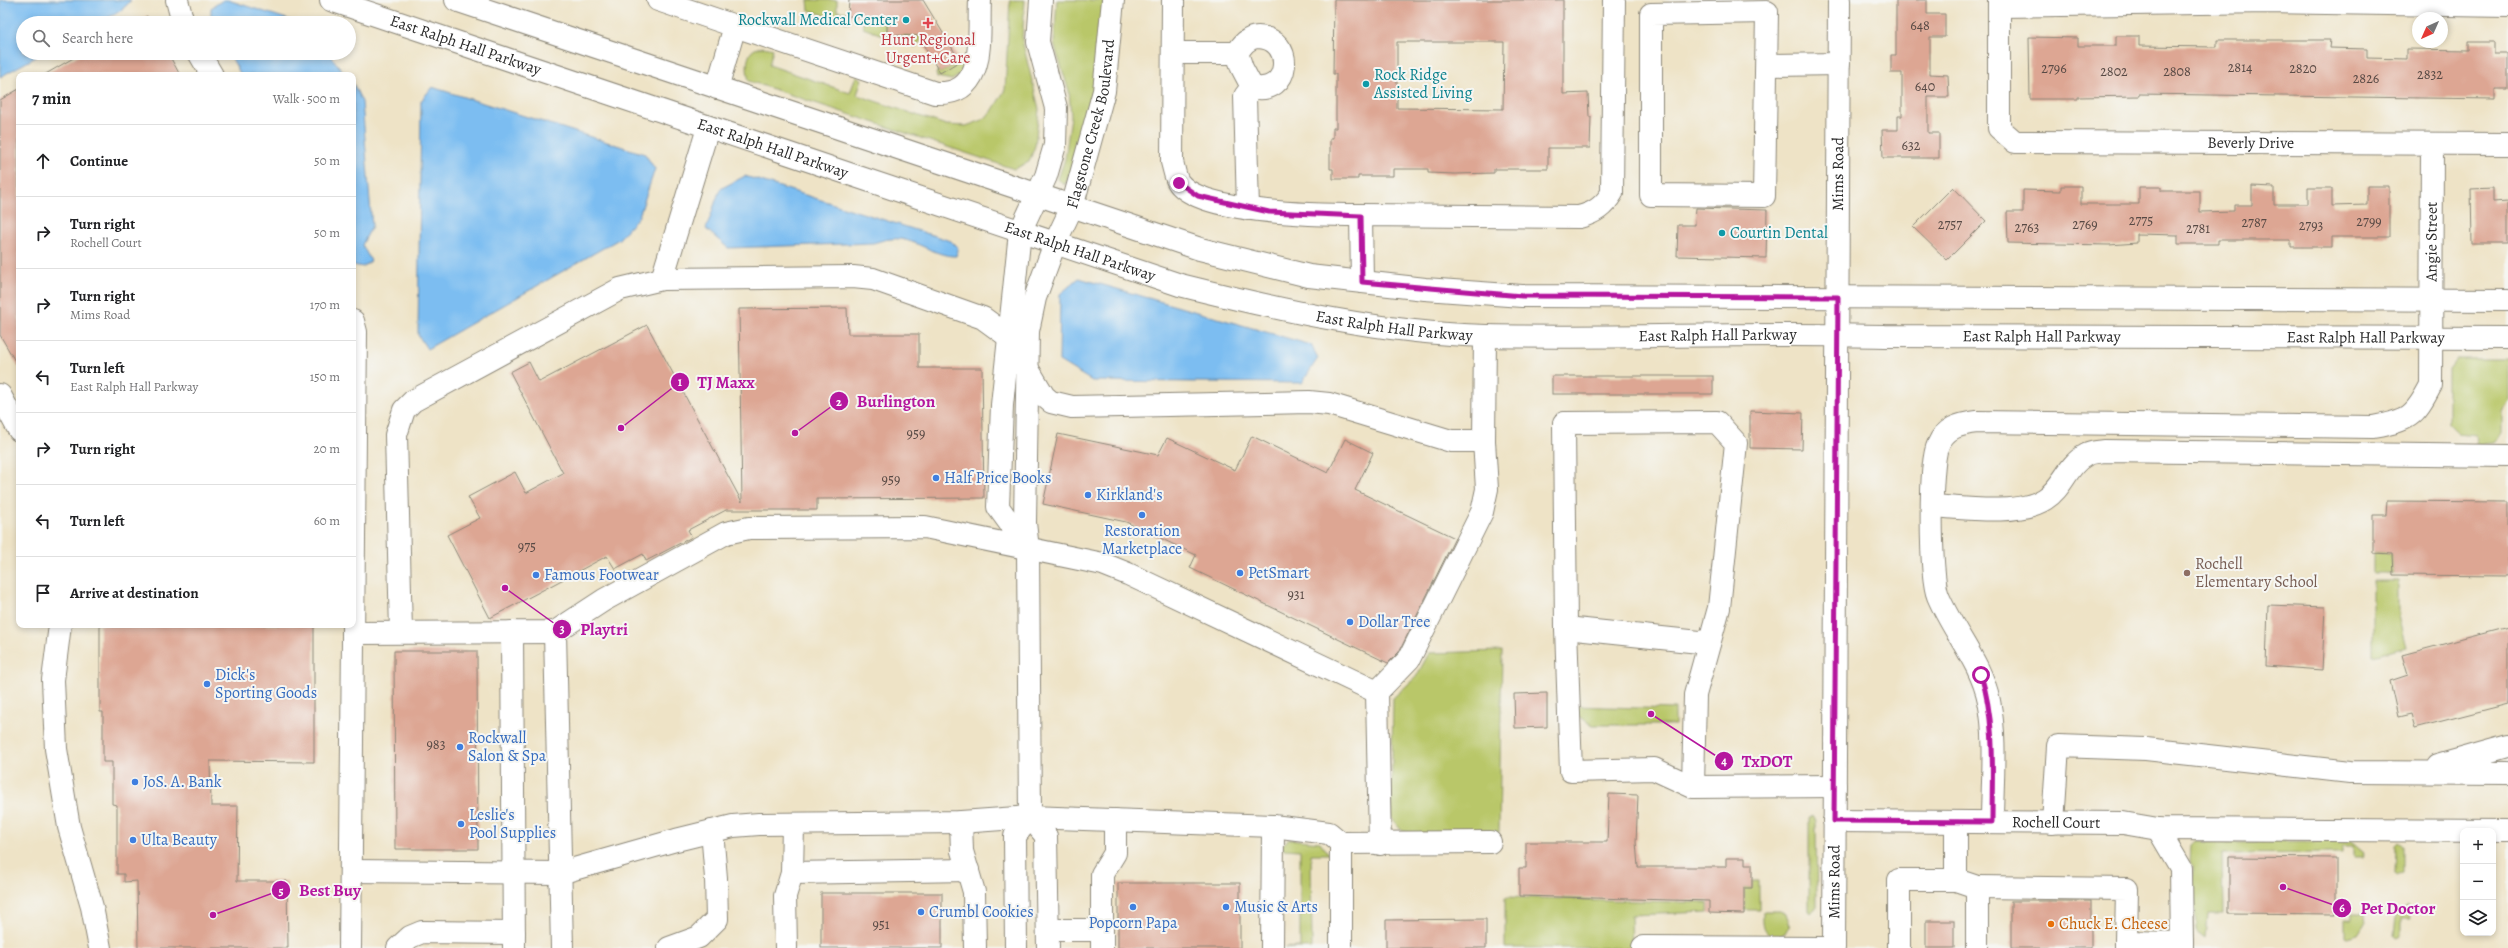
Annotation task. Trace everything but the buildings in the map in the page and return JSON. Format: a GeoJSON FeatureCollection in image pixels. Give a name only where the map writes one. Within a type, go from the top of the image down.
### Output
{"type":"FeatureCollection","features":[{"type":"Feature","properties":{"kind":"main road"},"geometry":{"type":"LineString","coordinates":[[177,0],[181,16]]}},
{"type":"Feature","properties":{"kind":"main road","name":"East Ralph Hall Parkway"},"geometry":{"type":"LineString","coordinates":[[331,0],[708,128],[1180,285],[1262,306],[1363,325],[1485,336],[1838,334],[2508,338]]}},
{"type":"Feature","properties":{"kind":"main road"},"geometry":{"type":"LineString","coordinates":[[456,0],[1200,249],[1308,276],[1522,296],[2508,300]]}},
{"type":"Feature","properties":{"kind":"main road"},"geometry":{"type":"LineString","coordinates":[[658,0],[935,93],[948,94],[969,82],[977,64],[980,0]]}},
{"type":"Feature","properties":{"kind":"main road","name":"Flagstone Creek Boulevard"},"geometry":{"type":"LineString","coordinates":[[1028,549],[998,507],[1002,405],[1020,232],[1046,176],[1056,145],[1056,108],[1038,42],[1041,0]]}},
{"type":"Feature","properties":{"kind":"main road","name":"Flagstone Creek Boulevard"},"geometry":{"type":"LineString","coordinates":[[1030,817],[1028,549],[1025,523],[1026,369],[1028,330],[1034,305],[1055,243],[1072,207],[1104,91],[1113,0]]}},
{"type":"Feature","properties":{"kind":"main road"},"geometry":{"type":"LineString","coordinates":[[1173,0],[1172,162],[1179,183],[1198,196],[1248,208],[1289,214],[1361,216],[1579,217],[1590,214],[1605,204],[1612,193],[1614,0]]}},
{"type":"Feature","properties":{"kind":"main road","name":"Mims Road"},"geometry":{"type":"LineString","coordinates":[[1834,948],[1839,0]]}},
{"type":"Feature","properties":{"kind":"main road"},"geometry":{"type":"LineString","coordinates":[[1999,3],[2270,2],[2508,6]]}},
{"type":"Feature","properties":{"kind":"main road","name":"Beverly Drive"},"geometry":{"type":"LineString","coordinates":[[1999,3],[1999,128],[2015,142],[2432,146],[2508,144]]}},
{"type":"Feature","properties":{"kind":"main road"},"geometry":{"type":"LineString","coordinates":[[1767,12],[1767,65],[1764,196],[1651,195],[1651,14],[1767,12]]}},
{"type":"Feature","properties":{"kind":"main road"},"geometry":{"type":"LineString","coordinates":[[717,88],[735,26]]}},
{"type":"Feature","properties":{"kind":"main road"},"geometry":{"type":"LineString","coordinates":[[1255,37],[1267,37],[1278,44],[1283,52],[1283,70],[1274,85],[1263,90],[1252,87],[1242,68],[1238,53],[1243,43],[1255,37]]}},
{"type":"Feature","properties":{"kind":"main road"},"geometry":{"type":"LineString","coordinates":[[1173,53],[1238,53]]}},
{"type":"Feature","properties":{"kind":"main road"},"geometry":{"type":"LineString","coordinates":[[203,60],[210,72]]}},
{"type":"Feature","properties":{"kind":"main road"},"geometry":{"type":"LineString","coordinates":[[1767,65],[1839,64]]}},
{"type":"Feature","properties":{"kind":"main road"},"geometry":{"type":"LineString","coordinates":[[1248,208],[1245,96],[1252,87]]}},
{"type":"Feature","properties":{"kind":"main road"},"geometry":{"type":"LineString","coordinates":[[662,279],[708,128]]}},
{"type":"Feature","properties":{"kind":"main road","name":"Angie Street"},"geometry":{"type":"LineString","coordinates":[[1992,822],[1992,721],[1989,701],[1981,675],[1938,595],[1933,572],[1933,469],[1937,446],[1947,432],[1960,424],[2373,427],[2402,421],[2419,409],[2431,384],[2432,146]]}},
{"type":"Feature","properties":{"kind":"main road"},"geometry":{"type":"LineString","coordinates":[[1361,216],[1362,282]]}},
{"type":"Feature","properties":{"kind":"main road"},"geometry":{"type":"LineString","coordinates":[[401,632],[396,436],[404,410],[413,401],[620,289],[662,279],[854,277],[873,280],[983,318],[1009,337],[1026,369],[1044,396],[1051,402],[1072,407],[1309,402],[1328,404],[1451,441],[1484,441]]}},
{"type":"Feature","properties":{"kind":"main road"},"geometry":{"type":"LineString","coordinates":[[1380,844],[1377,692],[1409,659],[1482,512],[1487,489],[1484,441],[1485,336]]}},
{"type":"Feature","properties":{"kind":"main road"},"geometry":{"type":"LineString","coordinates":[[0,395],[16,424]]}},
{"type":"Feature","properties":{"kind":"main road"},"geometry":{"type":"LineString","coordinates":[[1694,787],[1695,695],[1719,608],[1736,443],[1717,422],[1564,423],[1566,628],[1571,771],[1654,769],[1694,787],[1835,786]]}},
{"type":"Feature","properties":{"kind":"main road"},"geometry":{"type":"LineString","coordinates":[[1933,506],[2027,508],[2046,499],[2058,488],[2071,467],[2087,454],[2104,451],[2508,456]]}},
{"type":"Feature","properties":{"kind":"main road"},"geometry":{"type":"LineString","coordinates":[[353,633],[555,632],[604,600],[726,533],[749,528],[925,527],[1103,564],[1128,574],[1377,692]]}},
{"type":"Feature","properties":{"kind":"main road"},"geometry":{"type":"LineString","coordinates":[[60,628],[53,680],[56,749],[69,827],[92,907],[100,948]]}},
{"type":"Feature","properties":{"kind":"main road"},"geometry":{"type":"LineString","coordinates":[[350,948],[353,628]]}},
{"type":"Feature","properties":{"kind":"main road"},"geometry":{"type":"LineString","coordinates":[[1566,628],[1710,643]]}},
{"type":"Feature","properties":{"kind":"main road"},"geometry":{"type":"LineString","coordinates":[[398,948],[410,937],[422,932],[514,941],[512,874],[512,632]]}},
{"type":"Feature","properties":{"kind":"main road"},"geometry":{"type":"LineString","coordinates":[[555,632],[562,948]]}},
{"type":"Feature","properties":{"kind":"main road"},"geometry":{"type":"LineString","coordinates":[[2053,823],[2058,746],[2146,749],[2350,772],[2508,773]]}},
{"type":"Feature","properties":{"kind":"main road"},"geometry":{"type":"LineString","coordinates":[[2413,772],[2508,746]]}},
{"type":"Feature","properties":{"kind":"main road"},"geometry":{"type":"LineString","coordinates":[[351,871],[512,874],[560,873],[733,826],[759,824],[793,825],[961,822],[1030,817],[1273,826],[1328,833],[1341,842],[1380,844],[1490,842]]}},
{"type":"Feature","properties":{"kind":"main road"},"geometry":{"type":"LineString","coordinates":[[1030,817],[1046,836],[1048,939],[1102,939],[1102,874],[1115,853],[1115,820]]}},
{"type":"Feature","properties":{"kind":"main road"},"geometry":{"type":"LineString","coordinates":[[1016,948],[1015,836],[1030,817]]}},
{"type":"Feature","properties":{"kind":"main road","name":"Rochell Court"},"geometry":{"type":"LineString","coordinates":[[1834,821],[2053,823],[2123,822],[2158,829],[2508,831]]}},
{"type":"Feature","properties":{"kind":"main road"},"geometry":{"type":"LineString","coordinates":[[961,822],[962,851],[974,892],[975,948]]}},
{"type":"Feature","properties":{"kind":"main road"},"geometry":{"type":"LineString","coordinates":[[1956,822],[1956,880]]}},
{"type":"Feature","properties":{"kind":"main road"},"geometry":{"type":"LineString","coordinates":[[786,948],[785,896],[792,873],[793,825]]}},
{"type":"Feature","properties":{"kind":"main road"},"geometry":{"type":"LineString","coordinates":[[1272,948],[1273,826]]}},
{"type":"Feature","properties":{"kind":"main road"},"geometry":{"type":"LineString","coordinates":[[1899,948],[1899,880],[1956,880],[1977,887],[2127,889],[2126,945],[2182,945],[2181,868],[2158,829]]}},
{"type":"Feature","properties":{"kind":"main road"},"geometry":{"type":"LineString","coordinates":[[668,948],[699,937],[717,919],[716,878],[712,831]]}},
{"type":"Feature","properties":{"kind":"main road"},"geometry":{"type":"LineString","coordinates":[[1341,842],[1341,948]]}},
{"type":"Feature","properties":{"kind":"main road"},"geometry":{"type":"LineString","coordinates":[[792,873],[968,870]]}},
{"type":"Feature","properties":{"kind":"main road"},"geometry":{"type":"LineString","coordinates":[[1977,887],[1977,948]]}},
{"type":"Feature","properties":{"kind":"main road"},"geometry":{"type":"LineString","coordinates":[[1643,947],[1822,948]]}},
{"type":"Feature","properties":{"kind":"green space"},"geometry":{"type":"Polygon","coordinates":[[[808,0],[837,0],[837,11],[848,12],[849,23],[809,10],[808,0]]]}},
{"type":"Feature","properties":{"kind":"green space"},"geometry":{"type":"Polygon","coordinates":[[[1010,0],[1025,0],[1022,40],[1039,109],[1035,146],[1029,162],[1014,169],[749,81],[747,66],[750,54],[753,50],[765,47],[773,49],[769,65],[850,93],[856,76],[862,79],[857,95],[946,125],[966,126],[980,121],[991,113],[1005,90],[1010,0]]]}},
{"type":"Feature","properties":{"kind":"green space"},"geometry":{"type":"Polygon","coordinates":[[[1057,0],[1104,0],[1102,51],[1080,146],[1067,181],[1064,185],[1058,179],[1065,159],[1071,116],[1069,91],[1054,44],[1057,0]]]}},
{"type":"Feature","properties":{"kind":"green space"},"geometry":{"type":"Polygon","coordinates":[[[888,3],[887,35],[921,36],[921,40],[916,47],[863,28],[863,16],[888,3]]]}},
{"type":"Feature","properties":{"kind":"green space"},"geometry":{"type":"Polygon","coordinates":[[[962,57],[965,62],[961,74],[952,80],[937,77],[936,74],[938,70],[940,73],[960,62],[958,58],[962,57]]]}},
{"type":"Feature","properties":{"kind":"green space"},"geometry":{"type":"Polygon","coordinates":[[[2456,359],[2508,359],[2508,401],[2502,411],[2502,433],[2494,442],[2477,444],[2476,435],[2458,433],[2448,423],[2448,369],[2456,359]]]}},
{"type":"Feature","properties":{"kind":"green space"},"geometry":{"type":"Polygon","coordinates":[[[2373,553],[2392,554],[2393,574],[2373,574],[2373,553]]]}},
{"type":"Feature","properties":{"kind":"green space"},"geometry":{"type":"Polygon","coordinates":[[[2373,581],[2398,581],[2398,616],[2406,647],[2373,656],[2373,581]]]}},
{"type":"Feature","properties":{"kind":"green space"},"geometry":{"type":"Polygon","coordinates":[[[1502,651],[1499,832],[1410,833],[1402,831],[1391,818],[1393,698],[1416,677],[1429,653],[1502,651]]]}},
{"type":"Feature","properties":{"kind":"green space"},"geometry":{"type":"Polygon","coordinates":[[[1573,706],[1675,709],[1675,725],[1593,725],[1575,714],[1573,706]]]}},
{"type":"Feature","properties":{"kind":"green space"},"geometry":{"type":"Polygon","coordinates":[[[1811,815],[1816,822],[1817,905],[1811,913],[1809,911],[1809,818],[1811,815]]]}},
{"type":"Feature","properties":{"kind":"green space"},"geometry":{"type":"Polygon","coordinates":[[[1289,839],[1320,842],[1329,854],[1311,854],[1312,948],[1285,948],[1300,947],[1300,850],[1283,849],[1282,845],[1289,839]]]}},
{"type":"Feature","properties":{"kind":"green space"},"geometry":{"type":"Polygon","coordinates":[[[2352,841],[2365,852],[2363,857],[2354,857],[2354,846],[2343,846],[2343,853],[2222,854],[2223,913],[2208,913],[2206,938],[2196,930],[2193,866],[2189,861],[2190,846],[2194,842],[2352,841]]]}},
{"type":"Feature","properties":{"kind":"green space"},"geometry":{"type":"Polygon","coordinates":[[[2399,843],[2403,846],[2403,873],[2397,876],[2395,873],[2396,846],[2399,843]]]}},
{"type":"Feature","properties":{"kind":"green space"},"geometry":{"type":"Polygon","coordinates":[[[1752,881],[1759,881],[1759,910],[1744,910],[1744,888],[1752,888],[1752,881]]]}},
{"type":"Feature","properties":{"kind":"green space"},"geometry":{"type":"Polygon","coordinates":[[[1505,897],[1708,903],[1708,912],[1631,915],[1632,948],[1505,948],[1505,897]]]}},
{"type":"Feature","properties":{"kind":"green space"},"geometry":{"type":"Polygon","coordinates":[[[2408,905],[2410,919],[2401,919],[2401,936],[2396,938],[2394,936],[2396,915],[2408,905]]]}},
{"type":"Feature","properties":{"kind":"green space"},"geometry":{"type":"Polygon","coordinates":[[[1763,911],[1780,911],[1786,914],[1790,924],[1785,933],[1777,937],[1768,934],[1764,928],[1763,911]]]}},
{"type":"Feature","properties":{"kind":"green space"},"geometry":{"type":"Polygon","coordinates":[[[2352,914],[2364,914],[2365,923],[2358,934],[2347,937],[2345,936],[2345,919],[2352,919],[2352,914]]]}},
{"type":"Feature","properties":{"kind":"water"},"geometry":{"type":"Polygon","coordinates":[[[0,0],[131,0],[121,10],[111,16],[16,16],[16,60],[30,60],[0,77],[0,0]]]}},
{"type":"Feature","properties":{"kind":"water"},"geometry":{"type":"Polygon","coordinates":[[[223,0],[228,0],[277,16],[211,16],[211,8],[223,0]]]}},
{"type":"Feature","properties":{"kind":"water"},"geometry":{"type":"Polygon","coordinates":[[[233,60],[334,60],[344,72],[239,72],[233,60]]]}},
{"type":"Feature","properties":{"kind":"water"},"geometry":{"type":"Polygon","coordinates":[[[432,87],[645,154],[655,169],[639,216],[619,239],[427,349],[418,335],[421,101],[432,87]]]}},
{"type":"Feature","properties":{"kind":"water"},"geometry":{"type":"Polygon","coordinates":[[[356,89],[362,102],[372,226],[362,245],[371,261],[363,267],[356,266],[356,89]]]}},
{"type":"Feature","properties":{"kind":"water"},"geometry":{"type":"Polygon","coordinates":[[[745,176],[951,241],[958,248],[956,256],[940,253],[915,243],[899,239],[886,239],[873,243],[728,248],[706,229],[720,189],[745,176]]]}},
{"type":"Feature","properties":{"kind":"water"},"geometry":{"type":"Polygon","coordinates":[[[1079,278],[1311,345],[1318,358],[1302,383],[1092,381],[1059,361],[1060,294],[1079,278]]]}},
{"type":"Feature","properties":{"kind":"place","name":"Rockwall Medical Center"},"geometry":{"type":"Point","coordinates":[906,20]}},
{"type":"Feature","properties":{"kind":"place","name":"Hunt Regional Urgent+Care"},"geometry":{"type":"Point","coordinates":[928,23]}},
{"type":"Feature","properties":{"kind":"place","name":"Rock Ridge Assisted Living"},"geometry":{"type":"Point","coordinates":[1366,84]}},
{"type":"Feature","properties":{"kind":"place","name":"Courtin Dental"},"geometry":{"type":"Point","coordinates":[1722,233]}},
{"type":"Feature","properties":{"kind":"place","name":"TJ Maxx"},"geometry":{"type":"Point","coordinates":[621,428]}},
{"type":"Feature","properties":{"kind":"place","name":"Burlington"},"geometry":{"type":"Point","coordinates":[795,433]}},
{"type":"Feature","properties":{"kind":"place","name":"Half Price Books"},"geometry":{"type":"Point","coordinates":[936,478]}},
{"type":"Feature","properties":{"kind":"place","name":"Kirkland's"},"geometry":{"type":"Point","coordinates":[1088,495]}},
{"type":"Feature","properties":{"kind":"place","name":"Restoration Marketplace"},"geometry":{"type":"Point","coordinates":[1142,515]}},
{"type":"Feature","properties":{"kind":"place","name":"PetSmart"},"geometry":{"type":"Point","coordinates":[1240,573]}},
{"type":"Feature","properties":{"kind":"place","name":"Rochell Elementary School"},"geometry":{"type":"Point","coordinates":[2187,573]}},
{"type":"Feature","properties":{"kind":"place","name":"Famous Footwear"},"geometry":{"type":"Point","coordinates":[536,575]}},
{"type":"Feature","properties":{"kind":"place","name":"Playtri"},"geometry":{"type":"Point","coordinates":[505,588]}},
{"type":"Feature","properties":{"kind":"place","name":"Dollar Tree"},"geometry":{"type":"Point","coordinates":[1350,622]}},
{"type":"Feature","properties":{"kind":"place","name":"Dick's Sporting Goods"},"geometry":{"type":"Point","coordinates":[207,684]}},
{"type":"Feature","properties":{"kind":"place","name":"TxDOT"},"geometry":{"type":"Point","coordinates":[1651,714]}},
{"type":"Feature","properties":{"kind":"place","name":"Rockwall Salon & Spa"},"geometry":{"type":"Point","coordinates":[460,747]}},
{"type":"Feature","properties":{"kind":"place","name":"JoS. A. Bank"},"geometry":{"type":"Point","coordinates":[135,782]}},
{"type":"Feature","properties":{"kind":"place","name":"Leslie's Pool Supplies"},"geometry":{"type":"Point","coordinates":[461,824]}},
{"type":"Feature","properties":{"kind":"place","name":"Ulta Beauty"},"geometry":{"type":"Point","coordinates":[133,840]}},
{"type":"Feature","properties":{"kind":"place","name":"Pet Doctor"},"geometry":{"type":"Point","coordinates":[2283,887]}},
{"type":"Feature","properties":{"kind":"place","name":"Popcorn Papa"},"geometry":{"type":"Point","coordinates":[1133,907]}},
{"type":"Feature","properties":{"kind":"place","name":"Music & Arts"},"geometry":{"type":"Point","coordinates":[1226,907]}},
{"type":"Feature","properties":{"kind":"place","name":"Crumbl Cookies"},"geometry":{"type":"Point","coordinates":[921,912]}},
{"type":"Feature","properties":{"kind":"place","name":"Best Buy"},"geometry":{"type":"Point","coordinates":[213,915]}},
{"type":"Feature","properties":{"kind":"place","name":"Chuck E. Cheese"},"geometry":{"type":"Point","coordinates":[2051,924]}},
{"type":"Feature","properties":{"kind":"route"},"geometry":{"type":"LineString","coordinates":[[1179,183],[1198,196],[1269,212],[1361,216],[1362,282],[1425,289],[1522,296],[1838,297],[1839,358],[1834,821],[1992,822],[1992,721],[1989,701],[1981,675]]}}]}
